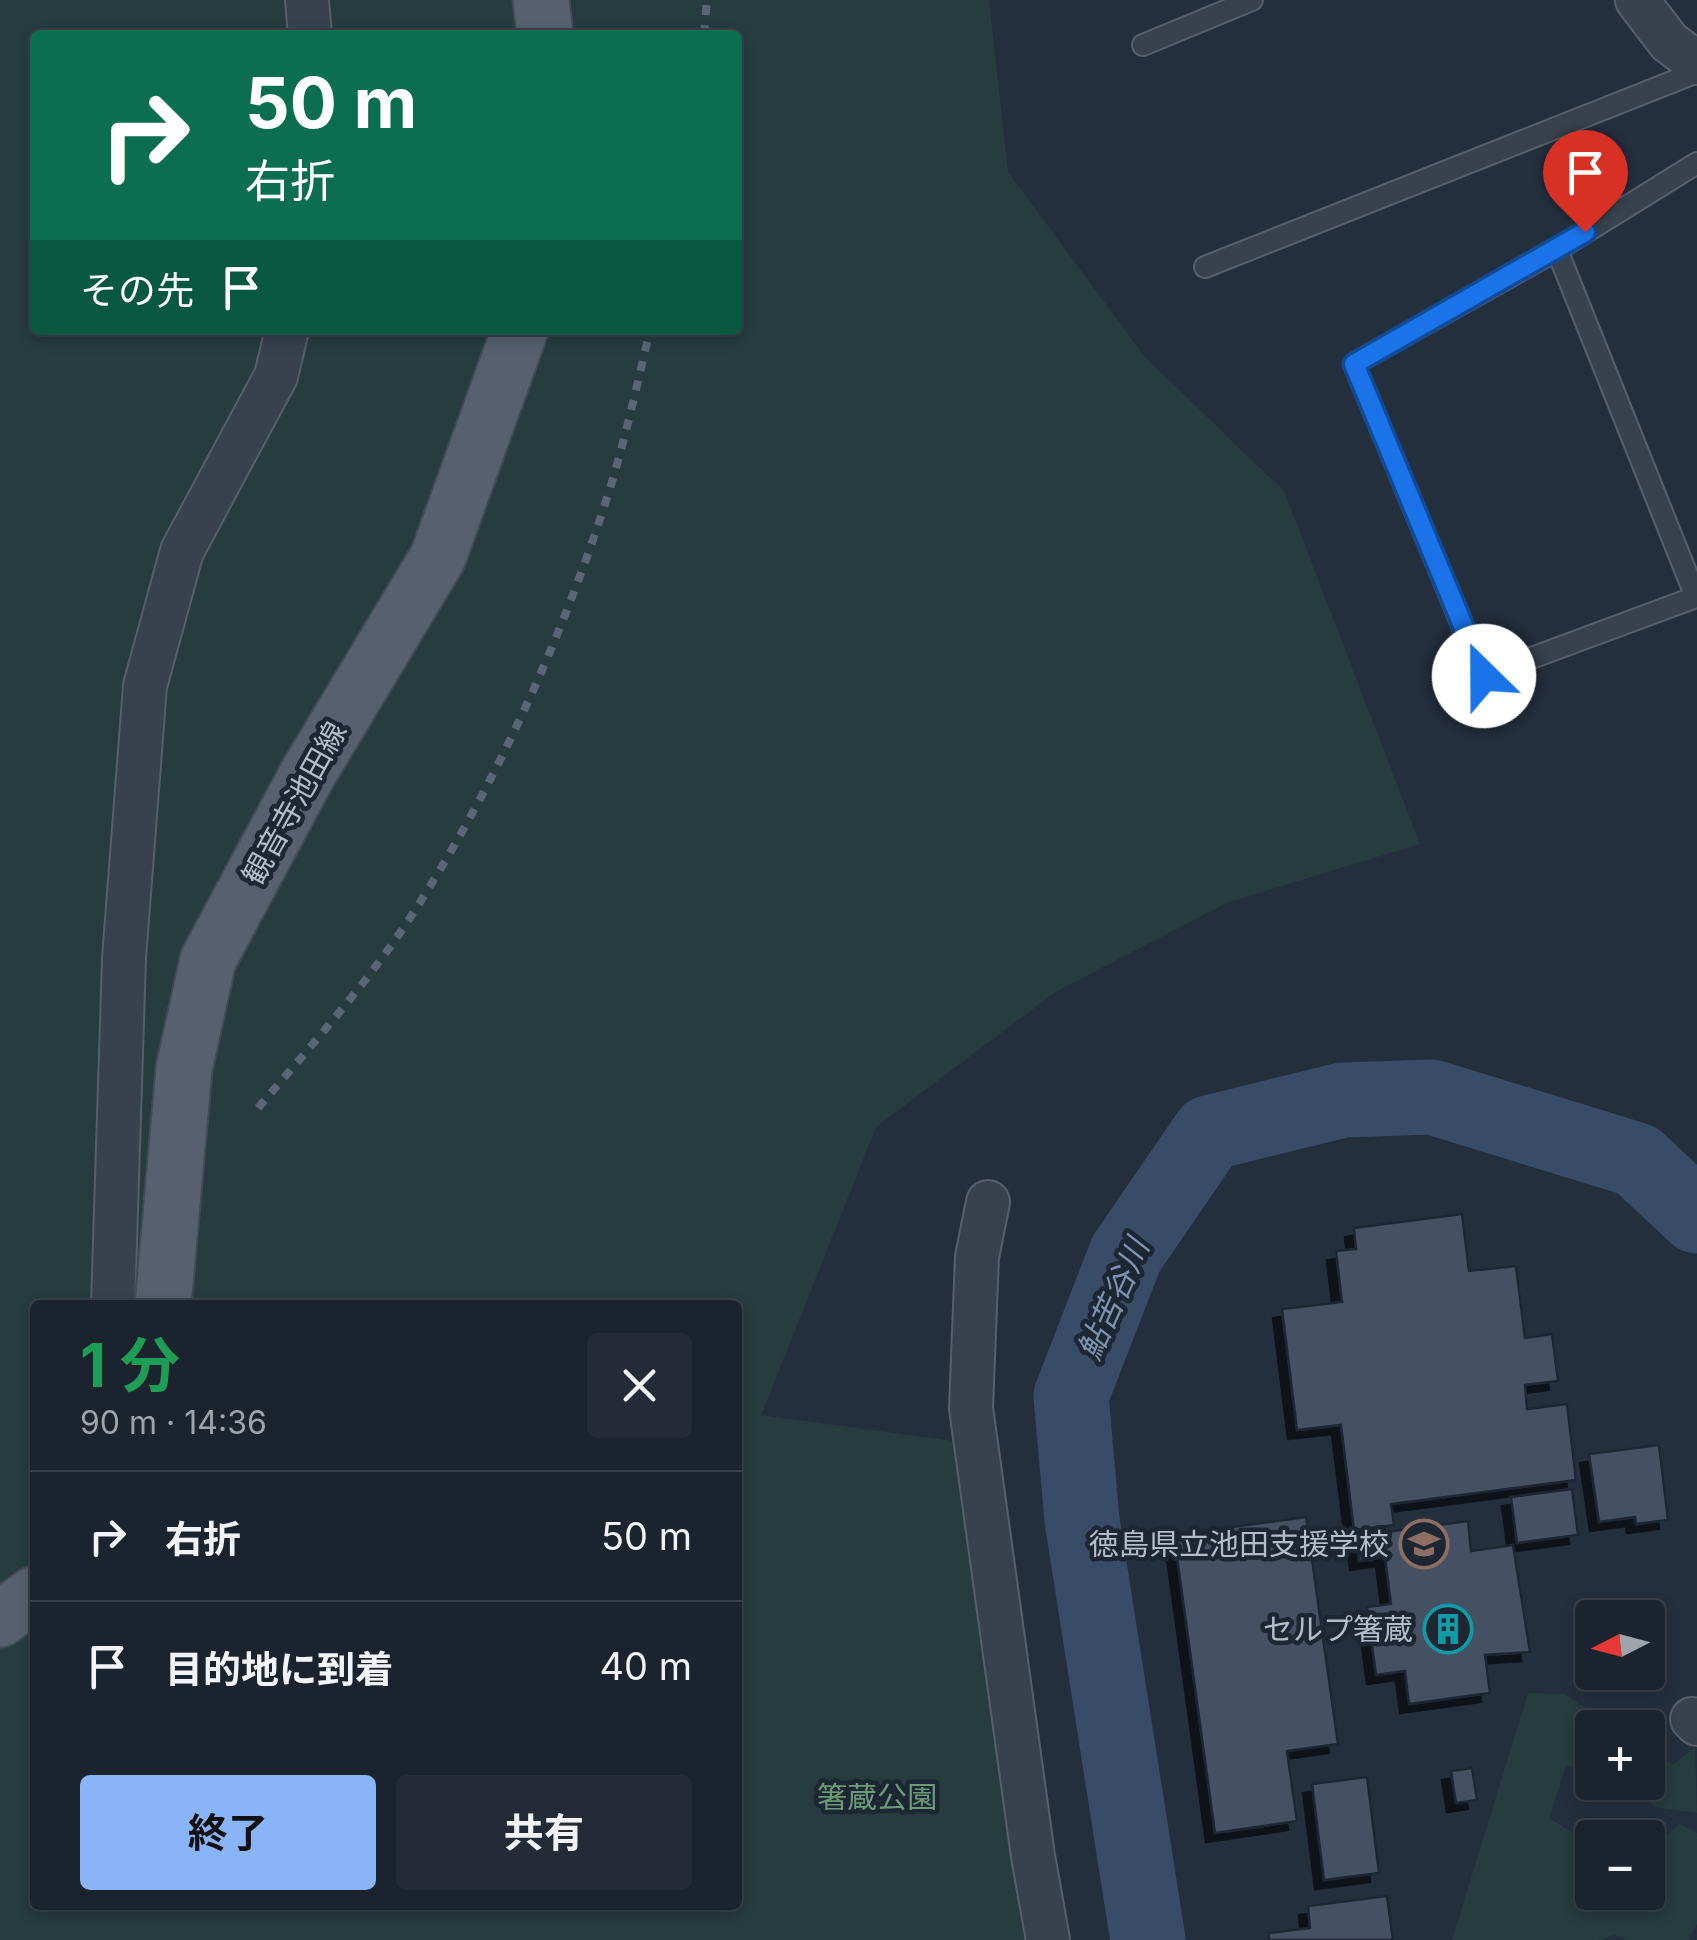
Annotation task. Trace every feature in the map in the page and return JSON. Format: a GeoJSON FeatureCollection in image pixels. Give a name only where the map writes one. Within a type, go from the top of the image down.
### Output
{"type":"FeatureCollection","features":[{"type":"Feature","properties":{"kind":"main road"},"geometry":{"type":"LineString","coordinates":[[541,0],[544,30]]}},
{"type":"Feature","properties":{"kind":"main road","name":"観音寺池田線"},"geometry":{"type":"LineString","coordinates":[[163,1300],[184,1068],[208,960],[307,776],[438,556],[518,335]]}},
{"type":"Feature","properties":{"kind":"main road"},"geometry":{"type":"LineString","coordinates":[[0,1620],[30,1598]]}},
{"type":"Feature","properties":{"kind":"street"},"geometry":{"type":"LineString","coordinates":[[307,0],[310,30]]}},
{"type":"Feature","properties":{"kind":"street"},"geometry":{"type":"LineString","coordinates":[[1637,0],[1668,42],[1697,62]]}},
{"type":"Feature","properties":{"kind":"street"},"geometry":{"type":"LineString","coordinates":[[113,1300],[124,958],[145,686],[182,551],[276,376],[285,335]]}},
{"type":"Feature","properties":{"kind":"street"},"geometry":{"type":"LineString","coordinates":[[988,1202],[977,1258],[971,1408],[1048,1940]]}},
{"type":"Feature","properties":{"kind":"lane"},"geometry":{"type":"LineString","coordinates":[[1142,46],[1252,0]]}},
{"type":"Feature","properties":{"kind":"lane"},"geometry":{"type":"LineString","coordinates":[[1205,268],[1697,72]]}},
{"type":"Feature","properties":{"kind":"lane"},"geometry":{"type":"LineString","coordinates":[[1557,250],[1696,597],[1484,676],[1354,364],[1557,250],[1697,163]]}},
{"type":"Feature","properties":{"kind":"green space","name":"箸蔵公園"},"geometry":{"type":"Polygon","coordinates":[[[0,0],[989,0],[1008,172],[1145,357],[1284,491],[1420,844],[1229,902],[1057,991],[876,1127],[761,1415],[969,1443],[1037,1940],[0,1940],[0,0]]]}},
{"type":"Feature","properties":{"kind":"green space"},"geometry":{"type":"Polygon","coordinates":[[[1528,1693],[1564,1694],[1589,1710],[1575,1710],[1575,1768],[1566,1766],[1549,1818],[1575,1834],[1575,1910],[1665,1910],[1666,1837],[1679,1824],[1697,1833],[1697,1924],[1688,1940],[1631,1940],[1614,1935],[1598,1940],[1452,1940],[1528,1693]]]}},
{"type":"Feature","properties":{"kind":"green space"},"geometry":{"type":"Polygon","coordinates":[[[1695,1747],[1697,1813],[1655,1807],[1645,1800],[1665,1800],[1665,1760],[1673,1765],[1695,1747]]]}},
{"type":"Feature","properties":{"kind":"building"},"geometry":{"type":"Polygon","coordinates":[[[1462,1214],[1469,1271],[1516,1266],[1525,1338],[1552,1334],[1558,1381],[1525,1385],[1527,1409],[1567,1404],[1576,1480],[1391,1504],[1394,1525],[1354,1530],[1341,1425],[1297,1430],[1282,1309],[1342,1302],[1336,1251],[1356,1249],[1354,1228],[1462,1214]]]}},
{"type":"Feature","properties":{"kind":"building"},"geometry":{"type":"Polygon","coordinates":[[[1659,1445],[1668,1520],[1636,1524],[1635,1517],[1599,1522],[1589,1454],[1659,1445]]]}},
{"type":"Feature","properties":{"kind":"building"},"geometry":{"type":"Polygon","coordinates":[[[1572,1489],[1578,1535],[1517,1543],[1511,1497],[1572,1489]]]}},
{"type":"Feature","properties":{"kind":"building"},"geometry":{"type":"Polygon","coordinates":[[[1306,1517],[1338,1744],[1287,1751],[1297,1821],[1215,1833],[1174,1535],[1306,1517]]]}},
{"type":"Feature","properties":{"kind":"building","name":"セルプ箸蔵"},"geometry":{"type":"Polygon","coordinates":[[[1468,1521],[1471,1551],[1513,1545],[1530,1652],[1485,1655],[1490,1693],[1409,1704],[1405,1671],[1376,1675],[1367,1607],[1391,1604],[1385,1557],[1359,1561],[1356,1536],[1468,1521]]]}},
{"type":"Feature","properties":{"kind":"building"},"geometry":{"type":"Polygon","coordinates":[[[1472,1768],[1477,1800],[1456,1803],[1451,1771],[1472,1768]]]}},
{"type":"Feature","properties":{"kind":"building"},"geometry":{"type":"Polygon","coordinates":[[[1367,1777],[1379,1873],[1324,1880],[1312,1784],[1367,1777]]]}},
{"type":"Feature","properties":{"kind":"building"},"geometry":{"type":"Polygon","coordinates":[[[1387,1896],[1393,1940],[1269,1940],[1269,1933],[1310,1928],[1308,1906],[1387,1896]]]}},
{"type":"Feature","properties":{"kind":"waterway","name":"鮎苦谷川"},"geometry":{"type":"LineString","coordinates":[[1148,1940],[1082,1520],[1071,1396],[1126,1254],[1209,1133],[1343,1100],[1432,1097],[1637,1160],[1697,1216]]}},
{"type":"Feature","properties":{"kind":"railway"},"geometry":{"type":"LineString","coordinates":[[704,30],[707,0]]}},
{"type":"Feature","properties":{"kind":"railway"},"geometry":{"type":"LineString","coordinates":[[258,1108],[404,927],[450,853],[501,757],[587,558],[617,464],[649,335]]}},
{"type":"Feature","properties":{"kind":"place","name":"徳島県立池田支援学校"},"geometry":{"type":"Point","coordinates":[1424,1544]}},
{"type":"Feature","properties":{"kind":"place","name":"セルプ箸蔵"},"geometry":{"type":"Point","coordinates":[1448,1629]}},
{"type":"Feature","properties":{"kind":"route"},"geometry":{"type":"LineString","coordinates":[[1484,676],[1354,364],[1585,232]]}}]}
